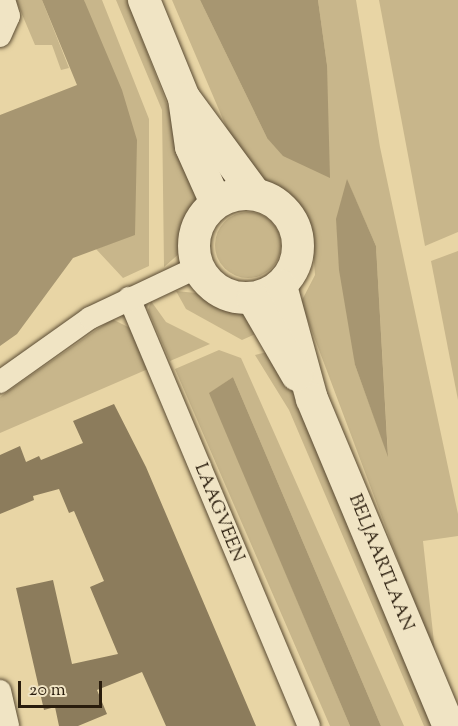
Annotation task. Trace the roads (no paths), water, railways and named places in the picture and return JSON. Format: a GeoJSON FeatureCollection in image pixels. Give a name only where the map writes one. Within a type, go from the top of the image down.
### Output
{"type":"FeatureCollection","features":[{"type":"Feature","properties":{"kind":"street"},"geometry":{"type":"LineString","coordinates":[[3,33],[4,0]]}},
{"type":"Feature","properties":{"kind":"street"},"geometry":{"type":"LineString","coordinates":[[144,0],[184,98],[255,194],[277,203],[292,220],[299,243],[295,266],[281,286],[253,299],[221,291],[198,267],[193,244],[200,220],[216,203],[255,194]]}},
{"type":"Feature","properties":{"kind":"street"},"geometry":{"type":"LineString","coordinates":[[184,98],[190,147],[216,203]]}},
{"type":"Feature","properties":{"kind":"street"},"geometry":{"type":"LineString","coordinates":[[0,382],[90,318],[198,267]]}},
{"type":"Feature","properties":{"kind":"street","name":"BELJAARTLAAN"},"geometry":{"type":"LineString","coordinates":[[281,286],[312,399],[449,726]]}},
{"type":"Feature","properties":{"kind":"street","name":"LAAGVEEN"},"geometry":{"type":"LineString","coordinates":[[129,298],[309,726]]}},
{"type":"Feature","properties":{"kind":"street","name":"BELJAARTLAAN"},"geometry":{"type":"LineString","coordinates":[[253,299],[312,399]]}},
{"type":"Feature","properties":{"kind":"street"},"geometry":{"type":"LineString","coordinates":[[0,691],[8,726]]}}]}
